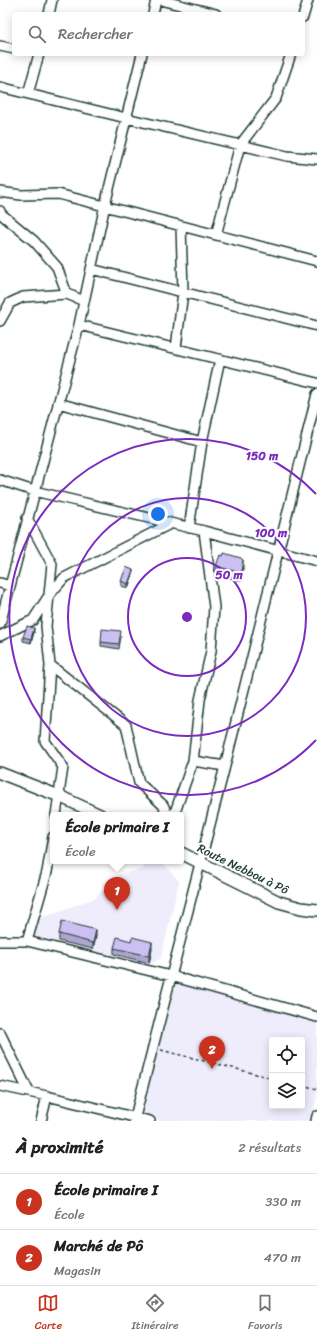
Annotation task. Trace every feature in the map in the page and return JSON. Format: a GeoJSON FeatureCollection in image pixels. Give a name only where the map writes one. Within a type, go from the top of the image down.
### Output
{"type":"FeatureCollection","features":[{"type":"Feature","properties":{"kind":"main road"},"geometry":{"type":"LineString","coordinates":[[0,773],[59,796],[94,812]]}},
{"type":"Feature","properties":{"kind":"main road","name":"Route Nebbou à Pô"},"geometry":{"type":"LineString","coordinates":[[184,855],[279,902],[301,908],[317,910]]}},
{"type":"Feature","properties":{"kind":"street"},"geometry":{"type":"LineString","coordinates":[[49,12],[52,0]]}},
{"type":"Feature","properties":{"kind":"street"},"geometry":{"type":"LineString","coordinates":[[153,12],[156,0]]}},
{"type":"Feature","properties":{"kind":"street"},"geometry":{"type":"LineString","coordinates":[[160,0],[208,12]]}},
{"type":"Feature","properties":{"kind":"street"},"geometry":{"type":"LineString","coordinates":[[304,12],[308,0]]}},
{"type":"Feature","properties":{"kind":"street"},"geometry":{"type":"LineString","coordinates":[[0,46],[12,49]]}},
{"type":"Feature","properties":{"kind":"street"},"geometry":{"type":"LineString","coordinates":[[28,94],[36,56]]}},
{"type":"Feature","properties":{"kind":"street"},"geometry":{"type":"LineString","coordinates":[[0,624],[79,325],[105,205],[142,56]]}},
{"type":"Feature","properties":{"kind":"street"},"geometry":{"type":"LineString","coordinates":[[216,235],[240,145],[276,98],[290,56]]}},
{"type":"Feature","properties":{"kind":"street"},"geometry":{"type":"LineString","coordinates":[[0,87],[287,156],[317,159]]}},
{"type":"Feature","properties":{"kind":"street"},"geometry":{"type":"LineString","coordinates":[[0,192],[21,195],[58,194],[317,261]]}},
{"type":"Feature","properties":{"kind":"street"},"geometry":{"type":"LineString","coordinates":[[0,211],[0,213],[34,241],[57,267],[67,294]]}},
{"type":"Feature","properties":{"kind":"street"},"geometry":{"type":"LineString","coordinates":[[176,348],[183,292],[181,226]]}},
{"type":"Feature","properties":{"kind":"street"},"geometry":{"type":"LineString","coordinates":[[91,269],[317,326]]}},
{"type":"Feature","properties":{"kind":"street"},"geometry":{"type":"LineString","coordinates":[[0,321],[10,303],[23,297],[67,294],[84,301]]}},
{"type":"Feature","properties":{"kind":"street"},"geometry":{"type":"LineString","coordinates":[[79,325],[317,383]]}},
{"type":"Feature","properties":{"kind":"street"},"geometry":{"type":"LineString","coordinates":[[189,528],[202,442],[220,359]]}},
{"type":"Feature","properties":{"kind":"street"},"geometry":{"type":"LineString","coordinates":[[134,1119],[225,766],[317,394]]}},
{"type":"Feature","properties":{"kind":"street"},"geometry":{"type":"LineString","coordinates":[[58,403],[202,442]]}},
{"type":"Feature","properties":{"kind":"street"},"geometry":{"type":"LineString","coordinates":[[0,480],[34,491],[204,531],[317,561]]}},
{"type":"Feature","properties":{"kind":"street"},"geometry":{"type":"LineString","coordinates":[[27,518],[52,564],[46,626],[50,665],[45,741],[63,767],[56,812]]}},
{"type":"Feature","properties":{"kind":"street"},"geometry":{"type":"LineString","coordinates":[[0,636],[33,620],[50,594],[64,578],[170,524]]}},
{"type":"Feature","properties":{"kind":"street"},"geometry":{"type":"LineString","coordinates":[[175,812],[193,761],[200,700],[211,651],[214,607],[204,531]]}},
{"type":"Feature","properties":{"kind":"street"},"geometry":{"type":"LineString","coordinates":[[0,583],[10,586]]}},
{"type":"Feature","properties":{"kind":"street"},"geometry":{"type":"LineString","coordinates":[[50,665],[126,725],[139,783],[163,805],[166,812]]}},
{"type":"Feature","properties":{"kind":"street"},"geometry":{"type":"LineString","coordinates":[[193,761],[225,766]]}},
{"type":"Feature","properties":{"kind":"street"},"geometry":{"type":"LineString","coordinates":[[27,942],[48,872],[50,858]]}},
{"type":"Feature","properties":{"kind":"street"},"geometry":{"type":"LineString","coordinates":[[0,941],[27,942],[171,976],[317,1017]]}},
{"type":"Feature","properties":{"kind":"street"},"geometry":{"type":"LineString","coordinates":[[0,1033],[29,1092]]}},
{"type":"Feature","properties":{"kind":"street"},"geometry":{"type":"LineString","coordinates":[[0,1086],[48,1096],[134,1119],[150,1121]]}},
{"type":"Feature","properties":{"kind":"street"},"geometry":{"type":"LineString","coordinates":[[41,1121],[48,1096]]}},
{"type":"Feature","properties":{"kind":"street"},"geometry":{"type":"LineString","coordinates":[[316,1121],[317,1116]]}},
{"type":"Feature","properties":{"kind":"path"},"geometry":{"type":"LineString","coordinates":[[153,1048],[269,1077]]}},
{"type":"Feature","properties":{"kind":"path"},"geometry":{"type":"LineString","coordinates":[[305,1086],[317,1089]]}},
{"type":"Feature","properties":{"kind":"shaded area"},"geometry":{"type":"Polygon","coordinates":[[[144,864],[164,864],[179,881],[161,958],[149,965],[35,938],[27,923],[95,898],[118,875],[143,869],[144,864]]]}},
{"type":"Feature","properties":{"kind":"shaded area"},"geometry":{"type":"Polygon","coordinates":[[[174,983],[317,1022],[317,1097],[311,1121],[162,1121],[139,1115],[174,983]]]}},
{"type":"Feature","properties":{"kind":"building"},"geometry":{"type":"Polygon","coordinates":[[[224,553],[243,560],[241,573],[216,566],[220,555],[223,556],[224,553]]]}},
{"type":"Feature","properties":{"kind":"building"},"geometry":{"type":"Polygon","coordinates":[[[126,567],[133,570],[128,584],[121,581],[126,567]]]}},
{"type":"Feature","properties":{"kind":"building"},"geometry":{"type":"Polygon","coordinates":[[[27,626],[34,628],[31,639],[23,637],[27,626]]]}},
{"type":"Feature","properties":{"kind":"building"},"geometry":{"type":"Polygon","coordinates":[[[102,629],[121,631],[119,644],[101,642],[102,629]]]}},
{"type":"Feature","properties":{"kind":"building"},"geometry":{"type":"Polygon","coordinates":[[[62,921],[96,930],[93,943],[59,934],[62,921]]]}},
{"type":"Feature","properties":{"kind":"building"},"geometry":{"type":"Polygon","coordinates":[[[117,937],[131,941],[132,937],[152,942],[149,956],[114,948],[117,937]]]}},
{"type":"Feature","properties":{"kind":"place","name":"École primaire I"},"geometry":{"type":"Point","coordinates":[117,910]}},
{"type":"Feature","properties":{"kind":"place","name":"Marché de Pô"},"geometry":{"type":"Point","coordinates":[212,1069]}}]}
